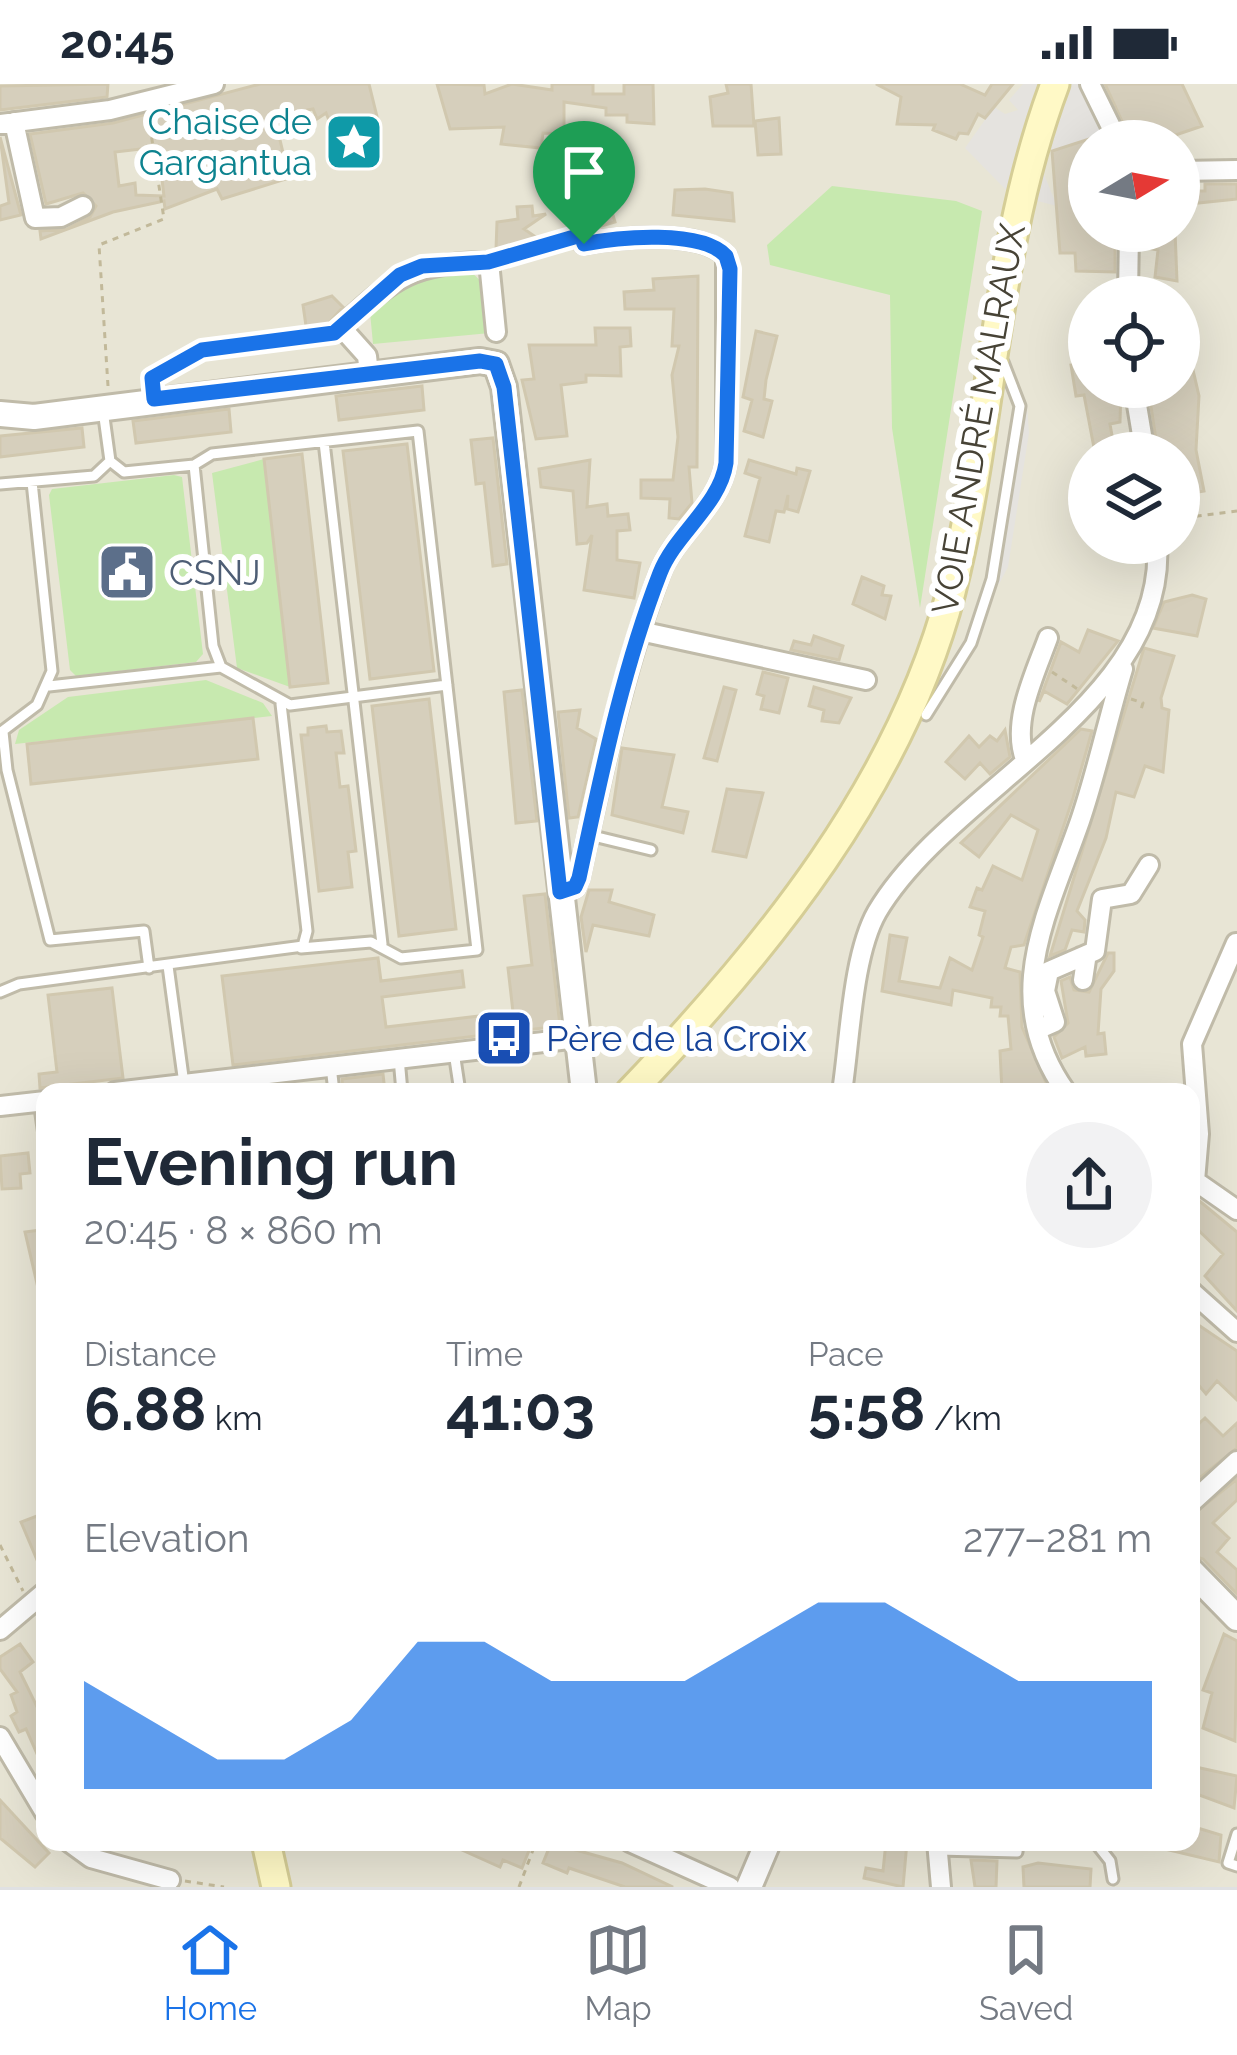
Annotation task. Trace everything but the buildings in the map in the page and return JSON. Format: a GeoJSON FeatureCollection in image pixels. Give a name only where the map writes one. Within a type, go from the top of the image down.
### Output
{"type":"FeatureCollection","features":[{"type":"Feature","properties":{"kind":"main road","name":"VOIE ANDRÉ MALRAUX"},"geometry":{"type":"LineString","coordinates":[[638,1083],[781,917],[866,796],[910,711],[933,652],[964,530],[1019,225],[1055,84]]}},
{"type":"Feature","properties":{"kind":"main road","name":"VOIE ANDRÉ MALRAUX"},"geometry":{"type":"LineString","coordinates":[[657,1083],[745,985],[844,859],[926,715],[966,591],[1003,362],[1019,225],[1071,84]]}},
{"type":"Feature","properties":{"kind":"main road"},"geometry":{"type":"LineString","coordinates":[[262,1887],[264,1851]]}},
{"type":"Feature","properties":{"kind":"main road"},"geometry":{"type":"LineString","coordinates":[[269,1851],[288,1883]]}},
{"type":"Feature","properties":{"kind":"main road"},"geometry":{"type":"LineString","coordinates":[[283,1851],[288,1883]]}},
{"type":"Feature","properties":{"kind":"street"},"geometry":{"type":"LineString","coordinates":[[83,206],[61,217],[35,218],[7,123],[150,92],[214,84]]}},
{"type":"Feature","properties":{"kind":"street"},"geometry":{"type":"LineString","coordinates":[[1090,84],[1108,120]]}},
{"type":"Feature","properties":{"kind":"street"},"geometry":{"type":"LineString","coordinates":[[1200,171],[1237,170]]}},
{"type":"Feature","properties":{"kind":"street"},"geometry":{"type":"LineString","coordinates":[[560,892],[577,884],[640,631],[663,566],[724,475],[730,269],[721,250],[707,243],[622,237],[584,244]]}},
{"type":"Feature","properties":{"kind":"street"},"geometry":{"type":"LineString","coordinates":[[369,374],[367,356],[341,327],[400,275],[436,263],[488,262],[496,332]]}},
{"type":"Feature","properties":{"kind":"street"},"geometry":{"type":"LineString","coordinates":[[0,399],[36,406],[104,396],[154,399],[480,361],[496,364],[504,387],[583,1082]]}},
{"type":"Feature","properties":{"kind":"street"},"geometry":{"type":"LineString","coordinates":[[0,414],[34,417],[104,396]]}},
{"type":"Feature","properties":{"kind":"street"},"geometry":{"type":"LineString","coordinates":[[1060,1083],[1037,1030],[1029,984],[1044,917],[1080,821],[1124,665],[1156,582],[1156,564]]}},
{"type":"Feature","properties":{"kind":"street"},"geometry":{"type":"LineString","coordinates":[[640,631],[866,680]]}},
{"type":"Feature","properties":{"kind":"street"},"geometry":{"type":"LineString","coordinates":[[1025,759],[1020,746],[1029,688],[1048,638]]}},
{"type":"Feature","properties":{"kind":"street"},"geometry":{"type":"LineString","coordinates":[[844,1083],[874,918],[907,872],[1124,665]]}},
{"type":"Feature","properties":{"kind":"street"},"geometry":{"type":"LineString","coordinates":[[1083,980],[1086,960],[1095,953],[1102,899],[1131,894],[1149,865]]}},
{"type":"Feature","properties":{"kind":"street"},"geometry":{"type":"LineString","coordinates":[[1195,1083],[1192,1044],[1236,943]]}},
{"type":"Feature","properties":{"kind":"street"},"geometry":{"type":"LineString","coordinates":[[1037,1030],[1055,1022],[1045,991],[1049,971],[1095,953]]}},
{"type":"Feature","properties":{"kind":"street"},"geometry":{"type":"LineString","coordinates":[[192,1083],[578,1038]]}},
{"type":"Feature","properties":{"kind":"street"},"geometry":{"type":"LineString","coordinates":[[0,1106],[36,1102]]}},
{"type":"Feature","properties":{"kind":"street"},"geometry":{"type":"LineString","coordinates":[[1200,1185],[1237,1210]]}},
{"type":"Feature","properties":{"kind":"street"},"geometry":{"type":"LineString","coordinates":[[1200,1299],[1237,1332]]}},
{"type":"Feature","properties":{"kind":"street"},"geometry":{"type":"LineString","coordinates":[[1200,1494],[1237,1461]]}},
{"type":"Feature","properties":{"kind":"street"},"geometry":{"type":"LineString","coordinates":[[1200,1579],[1237,1618]]}},
{"type":"Feature","properties":{"kind":"street"},"geometry":{"type":"LineString","coordinates":[[0,1630],[36,1598]]}},
{"type":"Feature","properties":{"kind":"street"},"geometry":{"type":"LineString","coordinates":[[0,1738],[36,1797]]}},
{"type":"Feature","properties":{"kind":"street"},"geometry":{"type":"LineString","coordinates":[[81,1851],[91,1858],[170,1880]]}},
{"type":"Feature","properties":{"kind":"street"},"geometry":{"type":"LineString","coordinates":[[650,1851],[730,1887]]}},
{"type":"Feature","properties":{"kind":"street"},"geometry":{"type":"LineString","coordinates":[[749,1887],[763,1851]]}},
{"type":"Feature","properties":{"kind":"street"},"geometry":{"type":"LineString","coordinates":[[937,1851],[941,1887]]}},
{"type":"Feature","properties":{"kind":"lane"},"geometry":{"type":"LineString","coordinates":[[0,992],[19,984],[301,949],[382,944],[401,958],[477,950],[418,431],[212,454],[194,465],[124,472],[110,461],[104,396]]}},
{"type":"Feature","properties":{"kind":"lane"},"geometry":{"type":"LineString","coordinates":[[324,442],[382,944]]}},
{"type":"Feature","properties":{"kind":"lane"},"geometry":{"type":"LineString","coordinates":[[0,484],[94,476],[110,461]]}},
{"type":"Feature","properties":{"kind":"lane"},"geometry":{"type":"LineString","coordinates":[[194,465],[213,646],[221,667],[281,704],[447,685]]}},
{"type":"Feature","properties":{"kind":"lane"},"geometry":{"type":"LineString","coordinates":[[32,482],[52,661],[49,686],[37,705],[2,733],[7,770],[50,940],[144,931],[149,968]]}},
{"type":"Feature","properties":{"kind":"lane"},"geometry":{"type":"LineString","coordinates":[[49,686],[221,667]]}},
{"type":"Feature","properties":{"kind":"lane"},"geometry":{"type":"LineString","coordinates":[[281,704],[307,931],[301,949]]}},
{"type":"Feature","properties":{"kind":"lane"},"geometry":{"type":"LineString","coordinates":[[589,835],[651,850]]}},
{"type":"Feature","properties":{"kind":"lane"},"geometry":{"type":"LineString","coordinates":[[168,966],[184,1083]]}},
{"type":"Feature","properties":{"kind":"lane"},"geometry":{"type":"LineString","coordinates":[[454,1052],[459,1083]]}},
{"type":"Feature","properties":{"kind":"lane"},"geometry":{"type":"LineString","coordinates":[[399,1058],[401,1083]]}},
{"type":"Feature","properties":{"kind":"lane"},"geometry":{"type":"LineString","coordinates":[[331,1066],[333,1083]]}},
{"type":"Feature","properties":{"kind":"lane"},"geometry":{"type":"LineString","coordinates":[[1237,1834],[1228,1863],[1237,1866]]}},
{"type":"Feature","properties":{"kind":"lane"},"geometry":{"type":"LineString","coordinates":[[1102,1851],[1110,1861],[1113,1879]]}},
{"type":"Feature","properties":{"kind":"path"},"geometry":{"type":"LineString","coordinates":[[104,396],[99,245],[164,219],[148,114],[150,92]]}},
{"type":"Feature","properties":{"kind":"path"},"geometry":{"type":"LineString","coordinates":[[488,262],[581,235],[584,244]]}},
{"type":"Feature","properties":{"kind":"path"},"geometry":{"type":"LineString","coordinates":[[154,399],[152,378],[191,353],[334,333],[341,327]]}},
{"type":"Feature","properties":{"kind":"path"},"geometry":{"type":"LineString","coordinates":[[1200,516],[1237,511]]}},
{"type":"Feature","properties":{"kind":"path"},"geometry":{"type":"LineString","coordinates":[[1065,680],[1076,688]]}},
{"type":"Feature","properties":{"kind":"path"},"geometry":{"type":"LineString","coordinates":[[0,1545],[27,1604]]}},
{"type":"Feature","properties":{"kind":"path"},"geometry":{"type":"LineString","coordinates":[[519,1887],[533,1851]]}},
{"type":"Feature","properties":{"kind":"path"},"geometry":{"type":"LineString","coordinates":[[170,1880],[224,1887]]}},
{"type":"Feature","properties":{"kind":"shaded area"},"geometry":{"type":"Polygon","coordinates":[[[0,84],[1237,84],[1237,1887],[0,1887],[0,84]]]}},
{"type":"Feature","properties":{"kind":"shaded area"},"geometry":{"type":"Polygon","coordinates":[[[1023,84],[1079,84],[1096,120],[1068,120],[1068,145],[1036,155],[1057,206],[1010,194],[965,148],[994,107],[1005,114],[1018,110],[1009,100],[1023,84]]]}},
{"type":"Feature","properties":{"kind":"shaded area"},"geometry":{"type":"Polygon","coordinates":[[[1014,404],[1027,405],[1029,433],[1008,567],[999,584],[985,582],[1014,404]]]}},
{"type":"Feature","properties":{"kind":"green space"},"geometry":{"type":"Polygon","coordinates":[[[832,186],[956,201],[982,211],[920,608],[892,428],[890,295],[770,265],[767,245],[832,186]]]}},
{"type":"Feature","properties":{"kind":"green space"},"geometry":{"type":"Polygon","coordinates":[[[468,269],[486,286],[490,333],[373,344],[370,312],[402,280],[468,269]]]}},
{"type":"Feature","properties":{"kind":"green space"},"geometry":{"type":"Polygon","coordinates":[[[264,459],[290,687],[237,668],[212,473],[264,459]]]}},
{"type":"Feature","properties":{"kind":"green space"},"geometry":{"type":"Polygon","coordinates":[[[182,477],[203,654],[196,662],[76,676],[70,670],[49,495],[52,489],[182,477]]]}},
{"type":"Feature","properties":{"kind":"green space"},"geometry":{"type":"Polygon","coordinates":[[[206,680],[263,703],[272,716],[15,744],[19,730],[68,697],[206,680]]]}},
{"type":"Feature","properties":{"kind":"place","name":"Chaise de Gargantua"},"geometry":{"type":"Point","coordinates":[354,142]}},
{"type":"Feature","properties":{"kind":"place","name":"CSNJ"},"geometry":{"type":"Point","coordinates":[127,572]}},
{"type":"Feature","properties":{"kind":"place","name":"Père de la Croix"},"geometry":{"type":"Point","coordinates":[504,1038]}},
{"type":"Feature","properties":{"kind":"route"},"geometry":{"type":"LineString","coordinates":[[581,235],[584,244],[622,237],[699,242],[714,245],[726,256],[730,269],[726,463],[720,483],[659,576],[628,668],[579,878],[575,887],[560,892],[504,387],[496,364],[480,361],[154,399],[152,378],[202,350],[334,333],[400,275],[422,266],[488,262],[581,235]]}}]}
